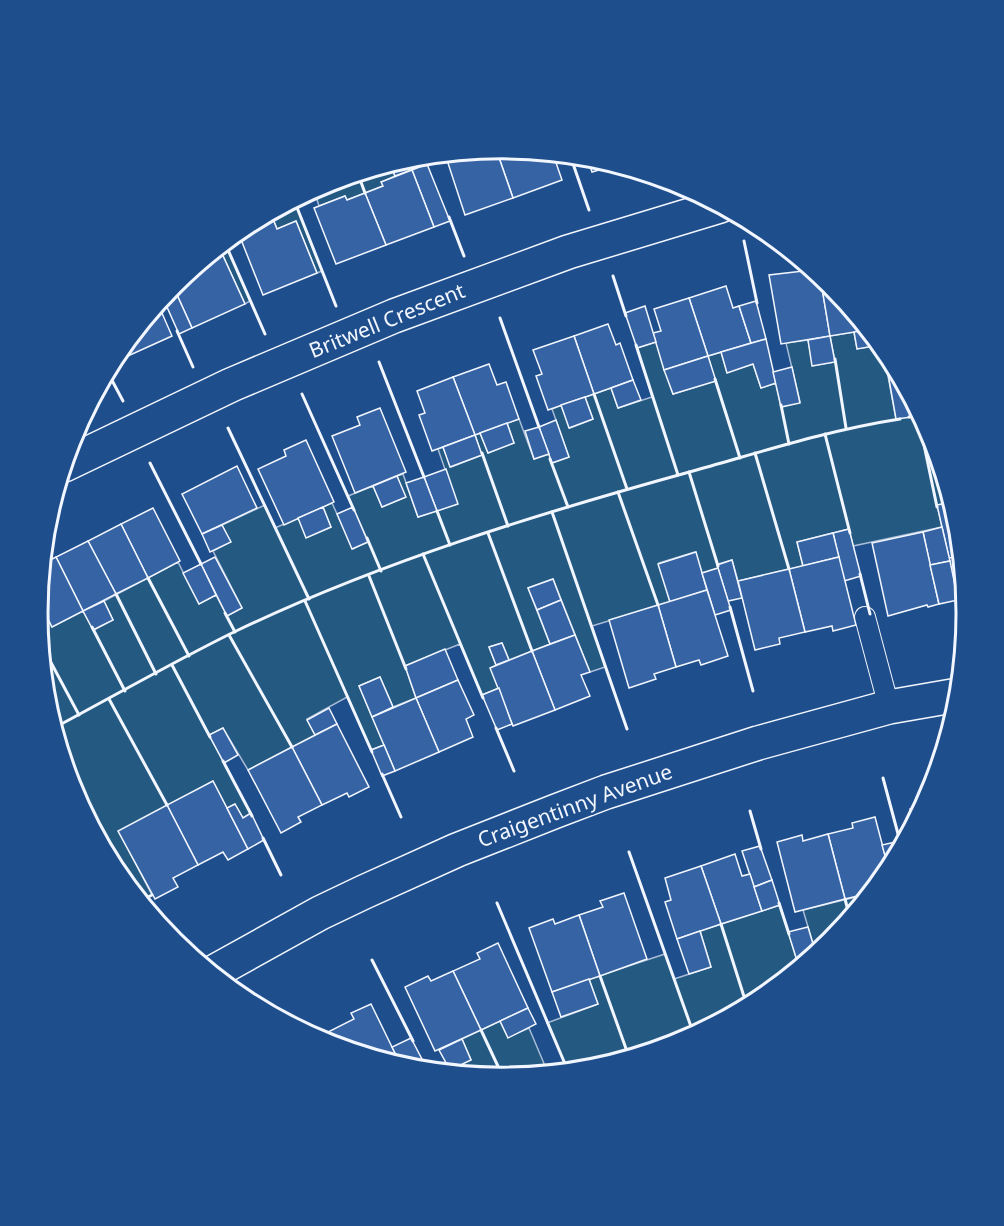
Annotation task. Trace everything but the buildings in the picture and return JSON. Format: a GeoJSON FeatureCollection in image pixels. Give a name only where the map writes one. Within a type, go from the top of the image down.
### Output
{"type":"FeatureCollection","features":[{"type":"Feature","properties":{"kind":"street","name":"Britwell Crescent"},"geometry":{"type":"LineString","coordinates":[[75,460],[231,385],[394,316],[568,252],[709,209]]}},
{"type":"Feature","properties":{"kind":"street","name":"Craigentinny Avenue"},"geometry":{"type":"LineString","coordinates":[[220,968],[320,913],[457,850],[606,792],[717,755],[889,707],[948,697]]}},
{"type":"Feature","properties":{"kind":"lane"},"geometry":{"type":"LineString","coordinates":[[865,617],[889,707]]}},
{"type":"Feature","properties":{"kind":"shaded area"},"geometry":{"type":"Polygon","coordinates":[[[393,172],[395,176],[382,182],[383,186],[347,200],[345,196],[319,206],[317,199],[356,183],[393,172]]]}},
{"type":"Feature","properties":{"kind":"shaded area"},"geometry":{"type":"Polygon","coordinates":[[[297,208],[322,271],[317,273],[296,221],[277,229],[274,221],[297,208]]]}},
{"type":"Feature","properties":{"kind":"shaded area"},"geometry":{"type":"Polygon","coordinates":[[[229,251],[250,301],[245,304],[223,256],[229,251]]]}},
{"type":"Feature","properties":{"kind":"shaded area"},"geometry":{"type":"Polygon","coordinates":[[[854,332],[857,349],[869,347],[888,375],[896,419],[911,416],[932,467],[943,504],[937,505],[942,527],[853,546],[849,529],[797,542],[803,566],[738,581],[732,560],[718,564],[718,568],[702,573],[695,552],[659,563],[670,602],[592,626],[605,667],[590,672],[553,579],[528,588],[550,644],[509,660],[502,643],[489,647],[496,665],[491,668],[499,688],[482,695],[460,644],[405,666],[416,698],[393,707],[380,677],[359,686],[384,745],[371,750],[347,697],[307,719],[315,735],[248,770],[223,728],[209,735],[251,813],[243,818],[235,804],[227,808],[213,781],[119,832],[152,895],[148,897],[142,889],[109,840],[95,814],[72,759],[57,702],[48,620],[52,627],[83,611],[94,630],[113,620],[104,601],[178,562],[199,604],[216,595],[227,616],[242,608],[213,551],[230,542],[222,525],[265,505],[275,528],[298,518],[307,537],[331,527],[323,507],[332,503],[353,549],[368,541],[348,496],[373,486],[382,507],[405,497],[397,476],[403,474],[418,517],[457,504],[438,449],[443,447],[451,467],[482,455],[475,435],[480,433],[488,453],[514,443],[507,423],[519,419],[534,459],[549,454],[552,463],[569,457],[552,409],[561,405],[570,428],[593,419],[585,397],[611,388],[618,408],[652,397],[637,348],[656,342],[673,394],[715,381],[708,356],[721,352],[727,372],[753,364],[761,388],[776,383],[781,407],[800,402],[786,343],[808,340],[813,366],[835,362],[830,336],[854,332]]]}},
{"type":"Feature","properties":{"kind":"shaded area"},"geometry":{"type":"Polygon","coordinates":[[[855,897],[813,943],[803,910],[855,897]]]}},
{"type":"Feature","properties":{"kind":"shaded area"},"geometry":{"type":"Polygon","coordinates":[[[780,905],[796,958],[754,990],[703,1020],[620,1052],[564,1062],[547,1023],[598,1004],[589,979],[665,954],[674,979],[711,967],[700,931],[780,905]]]}},
{"type":"Feature","properties":{"kind":"shaded area"},"geometry":{"type":"Polygon","coordinates":[[[500,1021],[508,1037],[529,1028],[544,1065],[502,1067],[461,1065],[471,1060],[462,1039],[500,1021]]]}},
{"type":"Feature","properties":{"kind":"wall"},"geometry":{"type":"LineString","coordinates":[[573,165],[589,210]]}},
{"type":"Feature","properties":{"kind":"wall"},"geometry":{"type":"LineString","coordinates":[[361,181],[365,193]]}},
{"type":"Feature","properties":{"kind":"wall"},"geometry":{"type":"LineString","coordinates":[[297,208],[336,306]]}},
{"type":"Feature","properties":{"kind":"wall"},"geometry":{"type":"LineString","coordinates":[[449,217],[464,256]]}},
{"type":"Feature","properties":{"kind":"wall"},"geometry":{"type":"LineString","coordinates":[[744,241],[757,303]]}},
{"type":"Feature","properties":{"kind":"wall"},"geometry":{"type":"LineString","coordinates":[[229,251],[265,334]]}},
{"type":"Feature","properties":{"kind":"wall"},"geometry":{"type":"LineString","coordinates":[[613,276],[626,316]]}},
{"type":"Feature","properties":{"kind":"wall"},"geometry":{"type":"LineString","coordinates":[[500,318],[539,427]]}},
{"type":"Feature","properties":{"kind":"wall"},"geometry":{"type":"LineString","coordinates":[[177,331],[193,367]]}},
{"type":"Feature","properties":{"kind":"wall"},"geometry":{"type":"LineString","coordinates":[[636,345],[678,475]]}},
{"type":"Feature","properties":{"kind":"wall"},"geometry":{"type":"LineString","coordinates":[[835,359],[846,428]]}},
{"type":"Feature","properties":{"kind":"wall"},"geometry":{"type":"LineString","coordinates":[[379,362],[424,477]]}},
{"type":"Feature","properties":{"kind":"wall"},"geometry":{"type":"LineString","coordinates":[[715,379],[740,458]]}},
{"type":"Feature","properties":{"kind":"wall"},"geometry":{"type":"LineString","coordinates":[[112,381],[123,401]]}},
{"type":"Feature","properties":{"kind":"wall"},"geometry":{"type":"LineString","coordinates":[[302,394],[354,510]]}},
{"type":"Feature","properties":{"kind":"wall"},"geometry":{"type":"LineString","coordinates":[[594,394],[627,489]]}},
{"type":"Feature","properties":{"kind":"wall"},"geometry":{"type":"LineString","coordinates":[[781,405],[789,444]]}},
{"type":"Feature","properties":{"kind":"wall"},"geometry":{"type":"LineString","coordinates":[[62,724],[234,632],[345,583],[402,562],[518,522],[634,487],[821,435],[900,419]]}},
{"type":"Feature","properties":{"kind":"wall"},"geometry":{"type":"LineString","coordinates":[[228,428],[309,599]]}},
{"type":"Feature","properties":{"kind":"wall"},"geometry":{"type":"LineString","coordinates":[[825,434],[850,533]]}},
{"type":"Feature","properties":{"kind":"wall"},"geometry":{"type":"LineString","coordinates":[[925,449],[937,507]]}},
{"type":"Feature","properties":{"kind":"wall"},"geometry":{"type":"LineString","coordinates":[[482,453],[508,526]]}},
{"type":"Feature","properties":{"kind":"wall"},"geometry":{"type":"LineString","coordinates":[[755,453],[789,569]]}},
{"type":"Feature","properties":{"kind":"wall"},"geometry":{"type":"LineString","coordinates":[[550,459],[568,507]]}},
{"type":"Feature","properties":{"kind":"wall"},"geometry":{"type":"LineString","coordinates":[[150,463],[201,564]]}},
{"type":"Feature","properties":{"kind":"wall"},"geometry":{"type":"LineString","coordinates":[[689,472],[718,566]]}},
{"type":"Feature","properties":{"kind":"wall"},"geometry":{"type":"LineString","coordinates":[[618,492],[658,605]]}},
{"type":"Feature","properties":{"kind":"wall"},"geometry":{"type":"LineString","coordinates":[[437,511],[450,545]]}},
{"type":"Feature","properties":{"kind":"wall"},"geometry":{"type":"LineString","coordinates":[[552,512],[627,729]]}},
{"type":"Feature","properties":{"kind":"wall"},"geometry":{"type":"LineString","coordinates":[[488,533],[532,651]]}},
{"type":"Feature","properties":{"kind":"wall"},"geometry":{"type":"LineString","coordinates":[[367,538],[381,571]]}},
{"type":"Feature","properties":{"kind":"wall"},"geometry":{"type":"LineString","coordinates":[[423,554],[483,698]]}},
{"type":"Feature","properties":{"kind":"wall"},"geometry":{"type":"LineString","coordinates":[[860,574],[870,614]]}},
{"type":"Feature","properties":{"kind":"wall"},"geometry":{"type":"LineString","coordinates":[[369,576],[406,669]]}},
{"type":"Feature","properties":{"kind":"wall"},"geometry":{"type":"LineString","coordinates":[[148,578],[189,656]]}},
{"type":"Feature","properties":{"kind":"wall"},"geometry":{"type":"LineString","coordinates":[[116,594],[156,674]]}},
{"type":"Feature","properties":{"kind":"wall"},"geometry":{"type":"LineString","coordinates":[[305,601],[372,752]]}},
{"type":"Feature","properties":{"kind":"wall"},"geometry":{"type":"LineString","coordinates":[[730,607],[753,691]]}},
{"type":"Feature","properties":{"kind":"wall"},"geometry":{"type":"LineString","coordinates":[[225,613],[235,632]]}},
{"type":"Feature","properties":{"kind":"wall"},"geometry":{"type":"LineString","coordinates":[[92,627],[125,691]]}},
{"type":"Feature","properties":{"kind":"wall"},"geometry":{"type":"LineString","coordinates":[[229,635],[292,747]]}},
{"type":"Feature","properties":{"kind":"wall"},"geometry":{"type":"LineString","coordinates":[[51,663],[79,715]]}},
{"type":"Feature","properties":{"kind":"wall"},"geometry":{"type":"LineString","coordinates":[[172,665],[210,737]]}},
{"type":"Feature","properties":{"kind":"wall"},"geometry":{"type":"LineString","coordinates":[[109,699],[167,805]]}},
{"type":"Feature","properties":{"kind":"wall"},"geometry":{"type":"LineString","coordinates":[[496,728],[514,771]]}},
{"type":"Feature","properties":{"kind":"wall"},"geometry":{"type":"LineString","coordinates":[[223,761],[252,816]]}},
{"type":"Feature","properties":{"kind":"wall"},"geometry":{"type":"LineString","coordinates":[[382,774],[401,817]]}},
{"type":"Feature","properties":{"kind":"wall"},"geometry":{"type":"LineString","coordinates":[[883,778],[898,834]]}},
{"type":"Feature","properties":{"kind":"wall"},"geometry":{"type":"LineString","coordinates":[[750,811],[761,849]]}},
{"type":"Feature","properties":{"kind":"wall"},"geometry":{"type":"LineString","coordinates":[[263,838],[281,875]]}},
{"type":"Feature","properties":{"kind":"wall"},"geometry":{"type":"LineString","coordinates":[[629,852],[691,1025]]}},
{"type":"Feature","properties":{"kind":"wall"},"geometry":{"type":"LineString","coordinates":[[845,899],[847,907]]}},
{"type":"Feature","properties":{"kind":"wall"},"geometry":{"type":"LineString","coordinates":[[497,903],[564,1062]]}},
{"type":"Feature","properties":{"kind":"wall"},"geometry":{"type":"LineString","coordinates":[[779,903],[789,934]]}},
{"type":"Feature","properties":{"kind":"wall"},"geometry":{"type":"LineString","coordinates":[[721,924],[744,996]]}},
{"type":"Feature","properties":{"kind":"wall"},"geometry":{"type":"LineString","coordinates":[[372,960],[413,1041]]}},
{"type":"Feature","properties":{"kind":"wall"},"geometry":{"type":"LineString","coordinates":[[600,976],[626,1050]]}},
{"type":"Feature","properties":{"kind":"wall"},"geometry":{"type":"LineString","coordinates":[[481,1030],[498,1067]]}}]}
